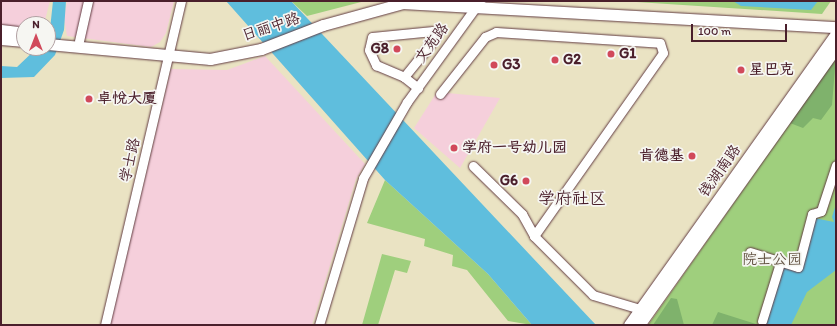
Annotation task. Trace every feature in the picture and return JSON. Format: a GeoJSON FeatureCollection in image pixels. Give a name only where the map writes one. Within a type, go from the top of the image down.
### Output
{"type":"FeatureCollection","features":[{"type":"Feature","properties":{"kind":"main road","name":"日丽中路"},"geometry":{"type":"LineString","coordinates":[[56,38],[73,42],[210,59],[261,49],[323,25],[403,4],[479,3],[836,27]]}},
{"type":"Feature","properties":{"kind":"main road"},"geometry":{"type":"LineString","coordinates":[[1,30],[16,32]]}},
{"type":"Feature","properties":{"kind":"main road","name":"钱湖南路"},"geometry":{"type":"LineString","coordinates":[[629,325],[836,34]]}},
{"type":"Feature","properties":{"kind":"main road"},"geometry":{"type":"LineString","coordinates":[[1,39],[16,40]]}},
{"type":"Feature","properties":{"kind":"main road","name":"日丽中路"},"geometry":{"type":"LineString","coordinates":[[56,43],[73,42]]}},
{"type":"Feature","properties":{"kind":"main road","name":"钱湖南路"},"geometry":{"type":"LineString","coordinates":[[639,325],[836,48]]}},
{"type":"Feature","properties":{"kind":"street"},"geometry":{"type":"LineString","coordinates":[[73,42],[88,1]]}},
{"type":"Feature","properties":{"kind":"street","name":"学士路"},"geometry":{"type":"LineString","coordinates":[[105,325],[171,55],[181,1]]}},
{"type":"Feature","properties":{"kind":"street","name":"文苑路"},"geometry":{"type":"LineString","coordinates":[[319,325],[363,178],[407,102],[479,3]]}},
{"type":"Feature","properties":{"kind":"street"},"geometry":{"type":"LineString","coordinates":[[404,77],[434,40],[433,31],[372,37],[369,50],[376,65],[404,77],[418,88]]}},
{"type":"Feature","properties":{"kind":"street"},"geometry":{"type":"LineString","coordinates":[[440,94],[485,37],[496,32],[660,43],[663,53],[534,236]]}},
{"type":"Feature","properties":{"kind":"street"},"geometry":{"type":"LineString","coordinates":[[473,166],[522,214],[534,236],[593,295],[640,309]]}},
{"type":"Feature","properties":{"kind":"street"},"geometry":{"type":"LineString","coordinates":[[750,252],[798,267],[812,214],[821,211],[836,166]]}},
{"type":"Feature","properties":{"kind":"street"},"geometry":{"type":"LineString","coordinates":[[762,321],[780,262]]}},
{"type":"Feature","properties":{"kind":"shaded area"},"geometry":{"type":"Polygon","coordinates":[[[1,1],[50,1],[46,16],[16,16],[16,30],[1,27],[1,1]]]}},
{"type":"Feature","properties":{"kind":"shaded area"},"geometry":{"type":"Polygon","coordinates":[[[67,1],[174,1],[166,33],[160,42],[151,47],[67,36],[64,19],[67,1]]]}},
{"type":"Feature","properties":{"kind":"shaded area"},"geometry":{"type":"Polygon","coordinates":[[[265,56],[365,164],[356,179],[312,325],[110,325],[171,69],[227,70],[265,56]]]}},
{"type":"Feature","properties":{"kind":"shaded area","name":"学府一号幼儿园"},"geometry":{"type":"Polygon","coordinates":[[[437,92],[500,98],[460,168],[414,128],[437,92]]]}},
{"type":"Feature","properties":{"kind":"green space"},"geometry":{"type":"Polygon","coordinates":[[[291,1],[365,1],[307,16],[291,1]]]}},
{"type":"Feature","properties":{"kind":"green space"},"geometry":{"type":"Polygon","coordinates":[[[621,1],[831,1],[822,14],[621,1]]]}},
{"type":"Feature","properties":{"kind":"green space","name":"院士公园"},"geometry":{"type":"Polygon","coordinates":[[[836,56],[836,325],[648,325],[790,123],[836,56]]]}},
{"type":"Feature","properties":{"kind":"green space"},"geometry":{"type":"Polygon","coordinates":[[[836,56],[832,105],[821,120],[813,118],[803,128],[790,123],[836,56]]]}},
{"type":"Feature","properties":{"kind":"green space"},"geometry":{"type":"Polygon","coordinates":[[[385,180],[488,274],[532,325],[508,321],[467,270],[452,266],[453,255],[424,246],[425,239],[367,223],[385,180]]]}},
{"type":"Feature","properties":{"kind":"green space"},"geometry":{"type":"Polygon","coordinates":[[[382,254],[411,261],[407,273],[395,270],[378,325],[362,325],[382,254]]]}},
{"type":"Feature","properties":{"kind":"green space"},"geometry":{"type":"Polygon","coordinates":[[[671,298],[677,299],[684,325],[653,325],[671,298]]]}},
{"type":"Feature","properties":{"kind":"green space"},"geometry":{"type":"Polygon","coordinates":[[[718,312],[759,325],[712,325],[718,312]]]}},
{"type":"Feature","properties":{"kind":"water"},"geometry":{"type":"Polygon","coordinates":[[[53,1],[66,1],[64,30],[56,52],[56,16],[51,16],[53,1]]]}},
{"type":"Feature","properties":{"kind":"water"},"geometry":{"type":"Polygon","coordinates":[[[226,1],[291,1],[596,325],[532,325],[488,274],[385,180],[226,1]]]}},
{"type":"Feature","properties":{"kind":"water"},"geometry":{"type":"Polygon","coordinates":[[[733,1],[818,1],[811,10],[741,6],[733,1]]]}},
{"type":"Feature","properties":{"kind":"water"},"geometry":{"type":"Polygon","coordinates":[[[29,56],[54,56],[34,77],[1,78],[1,66],[17,67],[29,56]]]}},
{"type":"Feature","properties":{"kind":"water"},"geometry":{"type":"Polygon","coordinates":[[[836,204],[836,270],[807,292],[791,325],[763,325],[781,267],[798,271],[814,218],[834,222],[832,217],[836,204]]]}},
{"type":"Feature","properties":{"kind":"place","name":"G8"},"geometry":{"type":"Point","coordinates":[397,49]}},
{"type":"Feature","properties":{"kind":"place","name":"G1"},"geometry":{"type":"Point","coordinates":[611,54]}},
{"type":"Feature","properties":{"kind":"place","name":"G2"},"geometry":{"type":"Point","coordinates":[555,60]}},
{"type":"Feature","properties":{"kind":"place","name":"G3"},"geometry":{"type":"Point","coordinates":[494,65]}},
{"type":"Feature","properties":{"kind":"place","name":"星巴克"},"geometry":{"type":"Point","coordinates":[741,70]}},
{"type":"Feature","properties":{"kind":"place","name":"卓悦大厦"},"geometry":{"type":"Point","coordinates":[89,99]}},
{"type":"Feature","properties":{"kind":"place","name":"学府一号幼儿园"},"geometry":{"type":"Point","coordinates":[454,148]}},
{"type":"Feature","properties":{"kind":"place","name":"肯德基"},"geometry":{"type":"Point","coordinates":[692,156]}},
{"type":"Feature","properties":{"kind":"place","name":"G6"},"geometry":{"type":"Point","coordinates":[526,181]}},
{"type":"Feature","properties":{"kind":"district","name":"学府社区"},"geometry":{"type":"Point","coordinates":[572,199]}}]}
